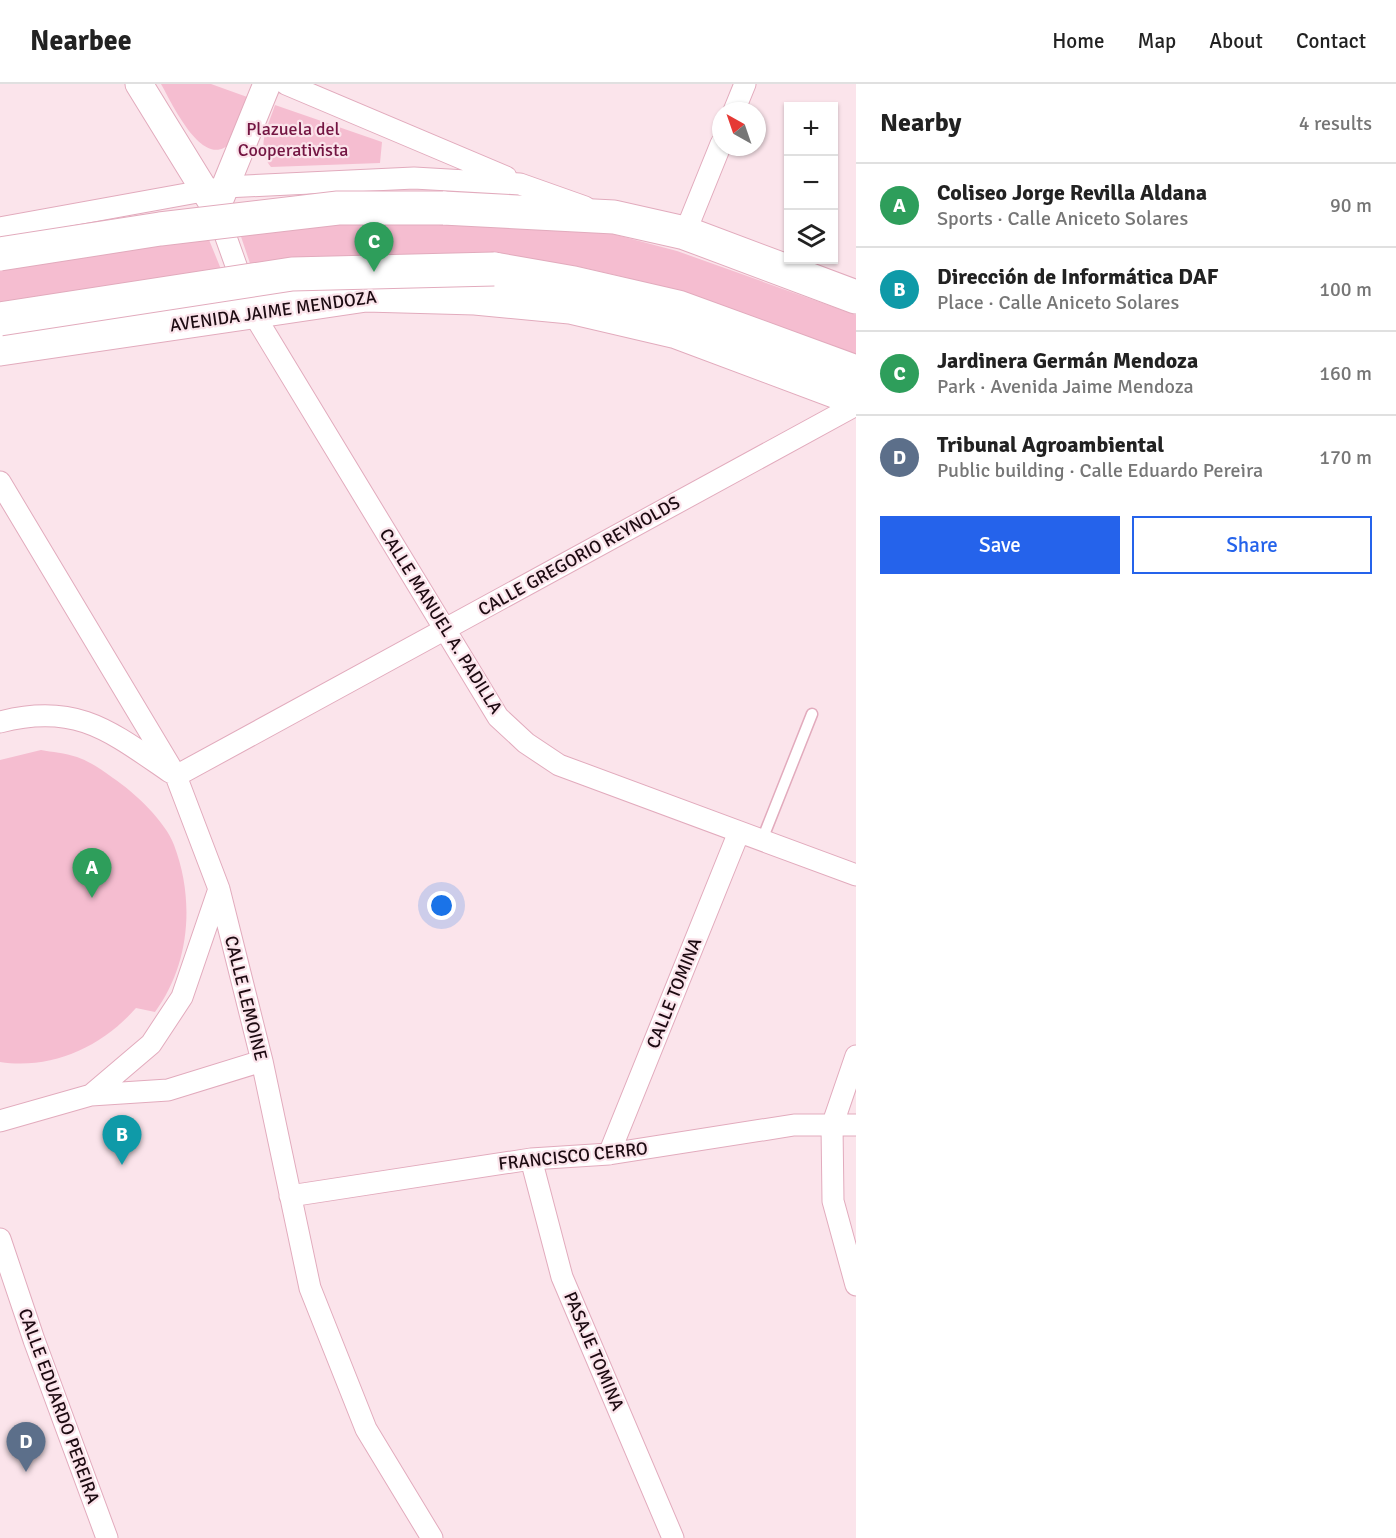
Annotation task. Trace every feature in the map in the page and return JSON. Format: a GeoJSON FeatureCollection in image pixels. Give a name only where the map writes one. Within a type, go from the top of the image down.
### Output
{"type":"FeatureCollection","features":[{"type":"Feature","properties":{"kind":"main road"},"geometry":{"type":"LineString","coordinates":[[0,254],[160,229],[338,208],[443,208],[614,217],[686,233],[856,297]]}},
{"type":"Feature","properties":{"kind":"main road","name":"AVENIDA JAIME MENDOZA"},"geometry":{"type":"LineString","coordinates":[[0,319],[292,274],[494,269],[574,282],[678,307],[856,372]]}},
{"type":"Feature","properties":{"kind":"main road","name":"AVENIDA JAIME MENDOZA"},"geometry":{"type":"LineString","coordinates":[[0,349],[366,296],[475,298],[570,307],[676,332],[856,399]]}},
{"type":"Feature","properties":{"kind":"street"},"geometry":{"type":"LineString","coordinates":[[215,196],[238,156],[267,84]]}},
{"type":"Feature","properties":{"kind":"street"},"geometry":{"type":"LineString","coordinates":[[286,84],[520,183],[614,217]]}},
{"type":"Feature","properties":{"kind":"street"},"geometry":{"type":"LineString","coordinates":[[738,102],[745,84]]}},
{"type":"Feature","properties":{"kind":"street"},"geometry":{"type":"LineString","coordinates":[[142,86],[215,196]]}},
{"type":"Feature","properties":{"kind":"street"},"geometry":{"type":"LineString","coordinates":[[183,151],[201,161],[220,164],[238,156]]}},
{"type":"Feature","properties":{"kind":"street"},"geometry":{"type":"LineString","coordinates":[[686,233],[716,156]]}},
{"type":"Feature","properties":{"kind":"street"},"geometry":{"type":"LineString","coordinates":[[0,228],[215,196],[414,178],[520,183]]}},
{"type":"Feature","properties":{"kind":"street","name":"CALLE MANUEL A. PADILLA"},"geometry":{"type":"LineString","coordinates":[[215,196],[253,313],[498,717],[526,743],[559,765],[856,875]]}},
{"type":"Feature","properties":{"kind":"street","name":"CALLE GREGORIO REYNOLDS"},"geometry":{"type":"LineString","coordinates":[[176,776],[856,405]]}},
{"type":"Feature","properties":{"kind":"street","name":"CALLE LEMOINE"},"geometry":{"type":"LineString","coordinates":[[0,482],[176,776],[219,889],[262,1061],[310,1288],[366,1429],[432,1538]]}},
{"type":"Feature","properties":{"kind":"street"},"geometry":{"type":"LineString","coordinates":[[0,722],[27,715],[80,718],[124,740],[176,776]]}},
{"type":"Feature","properties":{"kind":"street","name":"CALLE TOMINA"},"geometry":{"type":"LineString","coordinates":[[609,1154],[739,832]]}},
{"type":"Feature","properties":{"kind":"street"},"geometry":{"type":"LineString","coordinates":[[91,1095],[151,1044],[182,997],[219,889]]}},
{"type":"Feature","properties":{"kind":"street"},"geometry":{"type":"LineString","coordinates":[[856,1056],[832,1126],[833,1201],[856,1285]]}},
{"type":"Feature","properties":{"kind":"street"},"geometry":{"type":"LineString","coordinates":[[0,1121],[91,1095],[168,1090],[262,1061]]}},
{"type":"Feature","properties":{"kind":"street","name":"FRANCISCO CERRO"},"geometry":{"type":"LineString","coordinates":[[290,1196],[531,1159],[609,1154],[794,1125],[856,1125]]}},
{"type":"Feature","properties":{"kind":"street","name":"PASAJE TOMINA"},"geometry":{"type":"LineString","coordinates":[[531,1159],[562,1277],[673,1538]]}},
{"type":"Feature","properties":{"kind":"street","name":"CALLE EDUARDO PEREIRA"},"geometry":{"type":"LineString","coordinates":[[0,1239],[34,1340],[107,1538]]}},
{"type":"Feature","properties":{"kind":"lane"},"geometry":{"type":"LineString","coordinates":[[762,840],[812,714]]}},
{"type":"Feature","properties":{"kind":"green space","name":"Plazuela del Cooperativista"},"geometry":{"type":"Polygon","coordinates":[[[161,84],[211,84],[250,98],[232,141],[221,149],[210,149],[200,142],[180,118],[161,84]]]}},
{"type":"Feature","properties":{"kind":"green space","name":"Plazuela del Cooperativista"},"geometry":{"type":"Polygon","coordinates":[[[275,105],[382,142],[380,163],[271,167],[266,159],[263,144],[275,105]]]}},
{"type":"Feature","properties":{"kind":"green space"},"geometry":{"type":"Polygon","coordinates":[[[443,192],[445,217],[594,229],[677,251],[856,315],[856,362],[694,299],[624,277],[576,266],[496,260],[262,299],[230,204],[324,193],[443,192]]]}},
{"type":"Feature","properties":{"kind":"green space"},"geometry":{"type":"Polygon","coordinates":[[[196,208],[234,301],[0,333],[0,240],[196,208]]]}},
{"type":"Feature","properties":{"kind":"green space"},"geometry":{"type":"Polygon","coordinates":[[[41,750],[72,756],[91,763],[130,791],[164,826],[181,866],[185,888],[186,932],[176,974],[155,1012],[136,1008],[108,1034],[74,1053],[56,1059],[19,1064],[0,1062],[0,760],[41,750]]]}},
{"type":"Feature","properties":{"kind":"place","name":"Jardinera Germán Mendoza"},"geometry":{"type":"Point","coordinates":[374,272]}},
{"type":"Feature","properties":{"kind":"place","name":"Coliseo Jorge Revilla Aldana"},"geometry":{"type":"Point","coordinates":[92,898]}},
{"type":"Feature","properties":{"kind":"place","name":"Dirección de Informática DAF"},"geometry":{"type":"Point","coordinates":[122,1165]}},
{"type":"Feature","properties":{"kind":"place","name":"Tribunal Agroambiental"},"geometry":{"type":"Point","coordinates":[26,1472]}}]}
